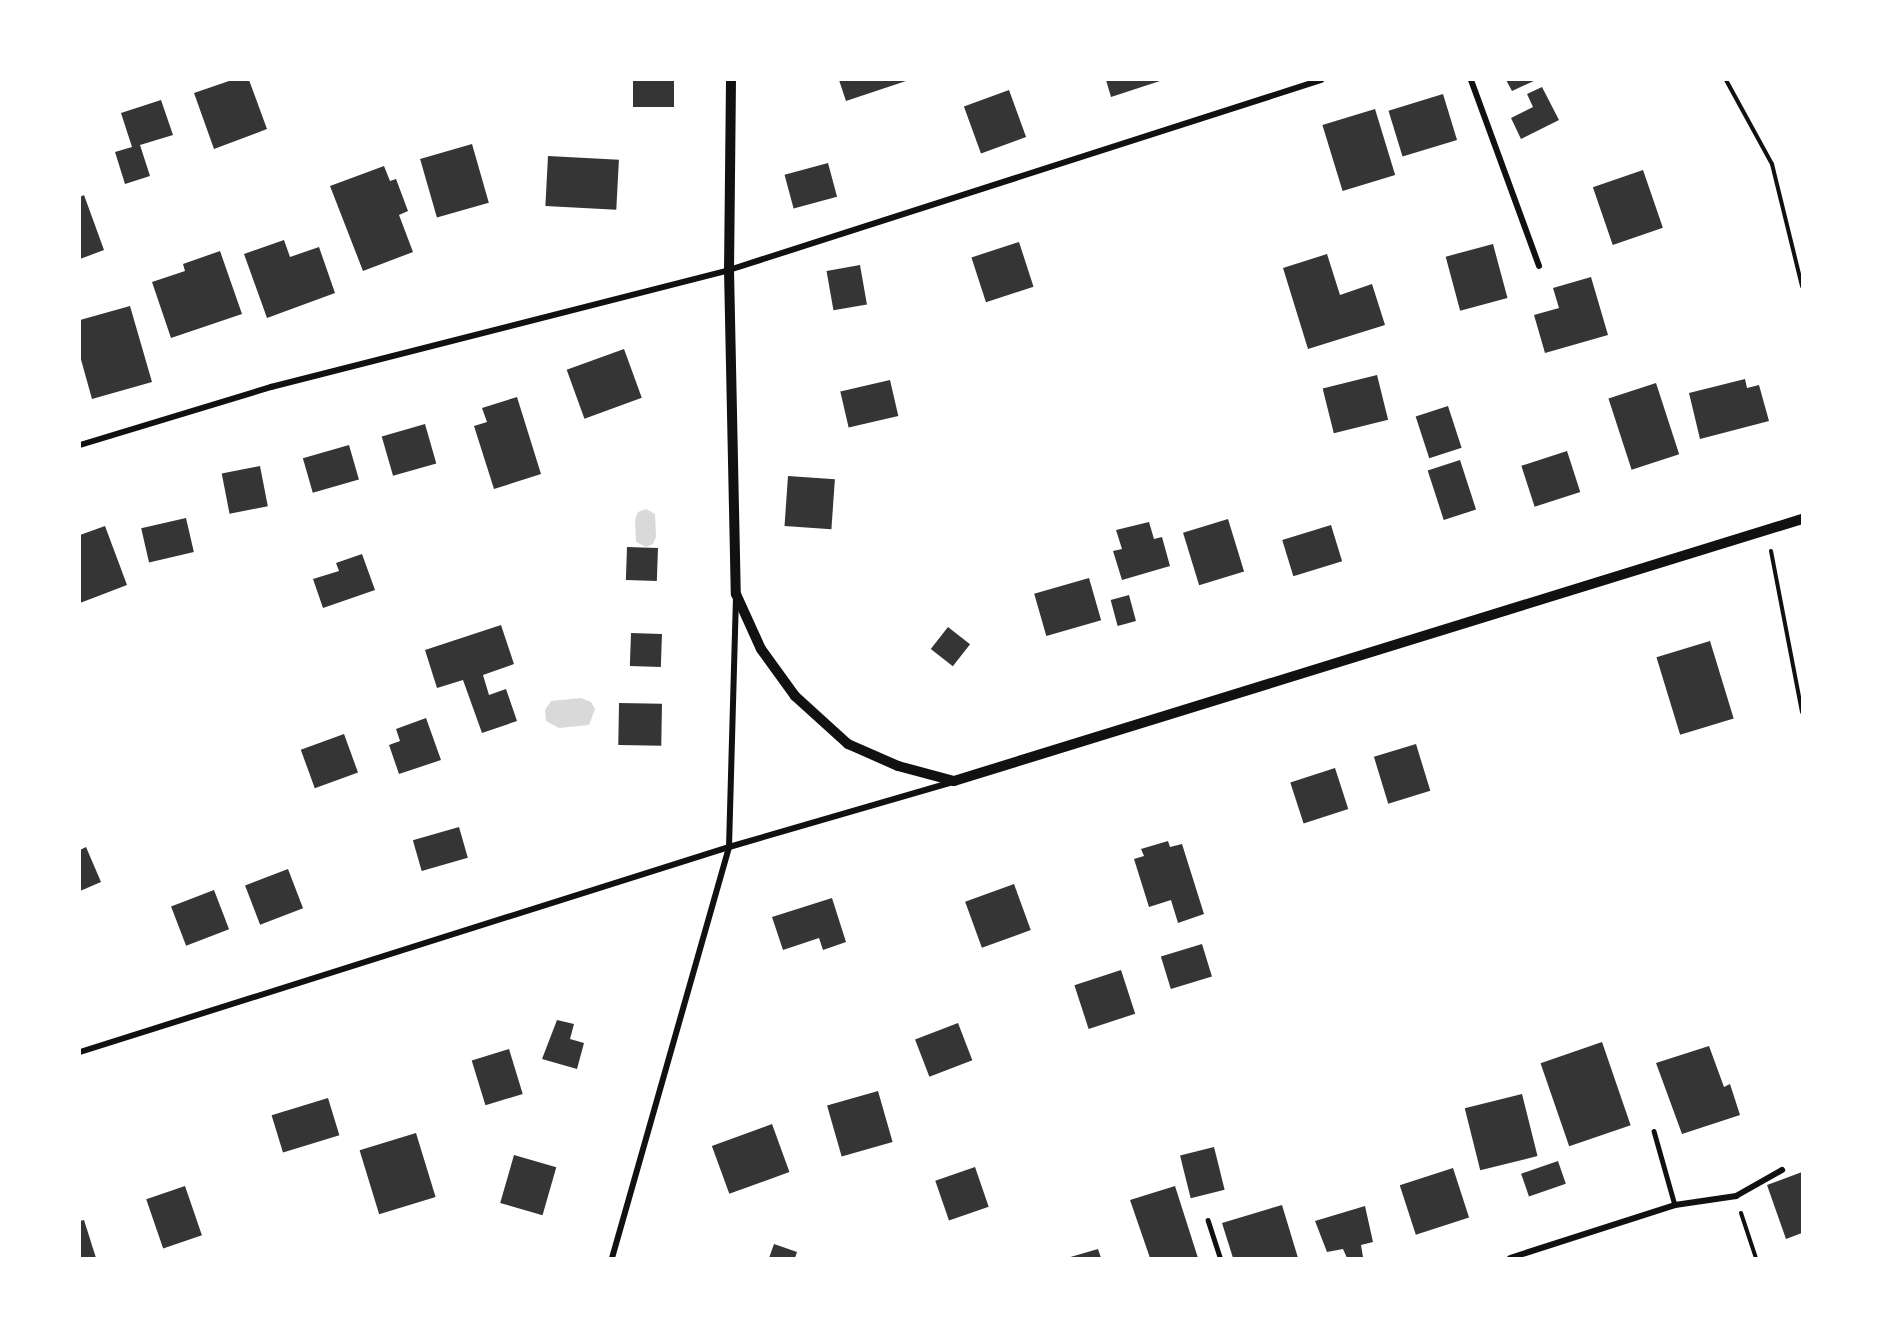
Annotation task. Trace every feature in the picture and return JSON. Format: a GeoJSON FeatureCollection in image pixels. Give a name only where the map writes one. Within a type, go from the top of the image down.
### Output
{"type":"FeatureCollection","features":[{"type":"Feature","properties":{"kind":"street"},"geometry":{"type":"LineString","coordinates":[[612,1258],[729,847],[736,594],[729,270],[731,80]]}},
{"type":"Feature","properties":{"kind":"street"},"geometry":{"type":"LineString","coordinates":[[80,445],[271,387],[729,270],[1321,80]]}},
{"type":"Feature","properties":{"kind":"street"},"geometry":{"type":"LineString","coordinates":[[1471,80],[1539,266]]}},
{"type":"Feature","properties":{"kind":"street"},"geometry":{"type":"LineString","coordinates":[[80,1052],[729,847],[954,781],[1803,519]]}},
{"type":"Feature","properties":{"kind":"street"},"geometry":{"type":"LineString","coordinates":[[736,594],[761,649],[795,696],[848,744],[898,766],[954,781]]}},
{"type":"Feature","properties":{"kind":"street"},"geometry":{"type":"LineString","coordinates":[[1510,1258],[1675,1205],[1736,1196],[1782,1170]]}},
{"type":"Feature","properties":{"kind":"lane"},"geometry":{"type":"LineString","coordinates":[[1654,1131],[1675,1205]]}},
{"type":"Feature","properties":{"kind":"lane"},"geometry":{"type":"LineString","coordinates":[[1208,1220],[1220,1258]]}},
{"type":"Feature","properties":{"kind":"path"},"geometry":{"type":"LineString","coordinates":[[1726,80],[1772,164],[1803,286]]}},
{"type":"Feature","properties":{"kind":"path"},"geometry":{"type":"LineString","coordinates":[[1767,530],[1803,712]]}},
{"type":"Feature","properties":{"kind":"path"},"geometry":{"type":"LineString","coordinates":[[1736,1196],[1756,1258]]}},
{"type":"Feature","properties":{"kind":"shaded area"},"geometry":{"type":"Polygon","coordinates":[[[646,509],[655,514],[656,537],[653,544],[646,547],[636,542],[635,520],[638,512],[646,509]]]}},
{"type":"Feature","properties":{"kind":"shaded area"},"geometry":{"type":"Polygon","coordinates":[[[581,698],[591,702],[595,709],[589,725],[559,728],[546,721],[545,710],[551,701],[581,698]]]}},
{"type":"Feature","properties":{"kind":"building"},"geometry":{"type":"Polygon","coordinates":[[[232,80],[249,80],[267,129],[214,149],[194,93],[232,80]]]}},
{"type":"Feature","properties":{"kind":"building"},"geometry":{"type":"Polygon","coordinates":[[[633,80],[674,80],[674,107],[633,107],[633,80]]]}},
{"type":"Feature","properties":{"kind":"building"},"geometry":{"type":"Polygon","coordinates":[[[839,80],[909,80],[846,101],[839,80]]]}},
{"type":"Feature","properties":{"kind":"building"},"geometry":{"type":"Polygon","coordinates":[[[1106,80],[1163,80],[1111,97],[1106,80]]]}},
{"type":"Feature","properties":{"kind":"building"},"geometry":{"type":"Polygon","coordinates":[[[1506,80],[1536,80],[1512,91],[1506,80]]]}},
{"type":"Feature","properties":{"kind":"building"},"geometry":{"type":"Polygon","coordinates":[[[1542,87],[1559,120],[1521,139],[1511,118],[1533,107],[1527,94],[1542,87]]]}},
{"type":"Feature","properties":{"kind":"building"},"geometry":{"type":"Polygon","coordinates":[[[1009,90],[1026,137],[981,153],[964,106],[1009,90]]]}},
{"type":"Feature","properties":{"kind":"building"},"geometry":{"type":"Polygon","coordinates":[[[1443,94],[1457,140],[1403,157],[1388,111],[1443,94]]]}},
{"type":"Feature","properties":{"kind":"building"},"geometry":{"type":"Polygon","coordinates":[[[161,100],[173,135],[140,145],[150,176],[125,184],[115,152],[132,147],[121,113],[161,100]]]}},
{"type":"Feature","properties":{"kind":"building"},"geometry":{"type":"Polygon","coordinates":[[[1375,109],[1395,175],[1343,191],[1322,125],[1375,109]]]}},
{"type":"Feature","properties":{"kind":"building"},"geometry":{"type":"Polygon","coordinates":[[[472,144],[489,203],[437,218],[420,159],[472,144]]]}},
{"type":"Feature","properties":{"kind":"building"},"geometry":{"type":"Polygon","coordinates":[[[548,156],[619,160],[616,210],[545,206],[548,156]]]}},
{"type":"Feature","properties":{"kind":"building"},"geometry":{"type":"Polygon","coordinates":[[[828,163],[837,197],[794,208],[785,175],[828,163]]]}},
{"type":"Feature","properties":{"kind":"building"},"geometry":{"type":"Polygon","coordinates":[[[384,166],[390,181],[396,179],[408,211],[399,215],[413,252],[363,271],[330,186],[384,166]]]}},
{"type":"Feature","properties":{"kind":"building"},"geometry":{"type":"Polygon","coordinates":[[[1643,170],[1663,228],[1613,245],[1593,187],[1643,170]]]}},
{"type":"Feature","properties":{"kind":"building"},"geometry":{"type":"Polygon","coordinates":[[[84,195],[104,250],[80,259],[80,197],[84,195]]]}},
{"type":"Feature","properties":{"kind":"building"},"geometry":{"type":"Polygon","coordinates":[[[284,240],[290,257],[319,247],[335,293],[267,318],[244,254],[284,240]]]}},
{"type":"Feature","properties":{"kind":"building"},"geometry":{"type":"Polygon","coordinates":[[[1019,242],[1034,287],[986,302],[971,257],[1019,242]]]}},
{"type":"Feature","properties":{"kind":"building"},"geometry":{"type":"Polygon","coordinates":[[[1493,244],[1507,298],[1460,311],[1446,257],[1493,244]]]}},
{"type":"Feature","properties":{"kind":"building"},"geometry":{"type":"Polygon","coordinates":[[[220,251],[242,314],[171,338],[152,282],[185,271],[183,264],[220,251]]]}},
{"type":"Feature","properties":{"kind":"building"},"geometry":{"type":"Polygon","coordinates":[[[1327,254],[1340,295],[1372,284],[1385,325],[1308,349],[1283,268],[1327,254]]]}},
{"type":"Feature","properties":{"kind":"building"},"geometry":{"type":"Polygon","coordinates":[[[860,265],[867,304],[833,310],[827,271],[860,265]]]}},
{"type":"Feature","properties":{"kind":"building"},"geometry":{"type":"Polygon","coordinates":[[[1591,277],[1608,335],[1545,353],[1534,315],[1559,308],[1553,288],[1591,277]]]}},
{"type":"Feature","properties":{"kind":"building"},"geometry":{"type":"Polygon","coordinates":[[[130,306],[152,382],[92,399],[80,356],[80,320],[130,306]]]}},
{"type":"Feature","properties":{"kind":"building"},"geometry":{"type":"Polygon","coordinates":[[[624,349],[642,398],[584,419],[567,370],[624,349]]]}},
{"type":"Feature","properties":{"kind":"building"},"geometry":{"type":"Polygon","coordinates":[[[1377,375],[1388,420],[1334,433],[1323,389],[1377,375]]]}},
{"type":"Feature","properties":{"kind":"building"},"geometry":{"type":"Polygon","coordinates":[[[1745,379],[1747,388],[1759,385],[1769,421],[1700,439],[1689,393],[1745,379]]]}},
{"type":"Feature","properties":{"kind":"building"},"geometry":{"type":"Polygon","coordinates":[[[890,380],[898,416],[849,428],[840,391],[890,380]]]}},
{"type":"Feature","properties":{"kind":"building"},"geometry":{"type":"Polygon","coordinates":[[[1656,383],[1679,454],[1632,470],[1608,398],[1656,383]]]}},
{"type":"Feature","properties":{"kind":"building"},"geometry":{"type":"Polygon","coordinates":[[[517,397],[541,474],[494,489],[474,426],[487,422],[482,408],[517,397]]]}},
{"type":"Feature","properties":{"kind":"building"},"geometry":{"type":"Polygon","coordinates":[[[1448,406],[1462,448],[1429,458],[1416,417],[1448,406]]]}},
{"type":"Feature","properties":{"kind":"building"},"geometry":{"type":"Polygon","coordinates":[[[425,424],[436,463],[393,476],[382,436],[425,424]]]}},
{"type":"Feature","properties":{"kind":"building"},"geometry":{"type":"Polygon","coordinates":[[[349,445],[359,480],[313,493],[303,458],[349,445]]]}},
{"type":"Feature","properties":{"kind":"building"},"geometry":{"type":"Polygon","coordinates":[[[1567,451],[1580,492],[1535,507],[1521,466],[1567,451]]]}},
{"type":"Feature","properties":{"kind":"building"},"geometry":{"type":"Polygon","coordinates":[[[1460,460],[1476,509],[1444,520],[1428,471],[1460,460]]]}},
{"type":"Feature","properties":{"kind":"building"},"geometry":{"type":"Polygon","coordinates":[[[260,466],[268,506],[230,514],[222,473],[260,466]]]}},
{"type":"Feature","properties":{"kind":"building"},"geometry":{"type":"Polygon","coordinates":[[[788,476],[835,479],[831,529],[785,526],[788,476]]]}},
{"type":"Feature","properties":{"kind":"building"},"geometry":{"type":"Polygon","coordinates":[[[186,518],[194,552],[149,562],[141,528],[186,518]]]}},
{"type":"Feature","properties":{"kind":"building"},"geometry":{"type":"Polygon","coordinates":[[[1228,519],[1244,572],[1199,585],[1183,533],[1228,519]]]}},
{"type":"Feature","properties":{"kind":"building"},"geometry":{"type":"Polygon","coordinates":[[[1149,522],[1154,539],[1162,537],[1170,566],[1122,580],[1113,551],[1122,549],[1116,530],[1149,522]]]}},
{"type":"Feature","properties":{"kind":"building"},"geometry":{"type":"Polygon","coordinates":[[[1331,525],[1342,561],[1293,576],[1282,540],[1331,525]]]}},
{"type":"Feature","properties":{"kind":"building"},"geometry":{"type":"Polygon","coordinates":[[[105,526],[127,585],[80,603],[80,535],[105,526]]]}},
{"type":"Feature","properties":{"kind":"building"},"geometry":{"type":"Polygon","coordinates":[[[627,547],[658,548],[657,581],[626,580],[627,547]]]}},
{"type":"Feature","properties":{"kind":"building"},"geometry":{"type":"Polygon","coordinates":[[[362,554],[375,590],[323,608],[313,579],[339,571],[336,563],[362,554]]]}},
{"type":"Feature","properties":{"kind":"building"},"geometry":{"type":"Polygon","coordinates":[[[1089,578],[1101,620],[1046,636],[1034,594],[1089,578]]]}},
{"type":"Feature","properties":{"kind":"building"},"geometry":{"type":"Polygon","coordinates":[[[1129,595],[1136,621],[1118,626],[1111,600],[1129,595]]]}},
{"type":"Feature","properties":{"kind":"building"},"geometry":{"type":"Polygon","coordinates":[[[501,625],[514,664],[483,675],[489,695],[506,689],[517,721],[482,733],[463,680],[437,688],[425,650],[501,625]]]}},
{"type":"Feature","properties":{"kind":"building"},"geometry":{"type":"Polygon","coordinates":[[[948,627],[970,644],[953,666],[931,649],[948,627]]]}},
{"type":"Feature","properties":{"kind":"building"},"geometry":{"type":"Polygon","coordinates":[[[631,633],[662,634],[661,667],[630,666],[631,633]]]}},
{"type":"Feature","properties":{"kind":"building"},"geometry":{"type":"Polygon","coordinates":[[[1710,641],[1734,718],[1680,735],[1656,657],[1710,641]]]}},
{"type":"Feature","properties":{"kind":"building"},"geometry":{"type":"Polygon","coordinates":[[[619,703],[662,704],[661,746],[618,745],[619,703]]]}},
{"type":"Feature","properties":{"kind":"building"},"geometry":{"type":"Polygon","coordinates":[[[426,718],[441,760],[399,774],[389,745],[400,741],[396,729],[426,718]]]}},
{"type":"Feature","properties":{"kind":"building"},"geometry":{"type":"Polygon","coordinates":[[[344,734],[358,773],[315,788],[301,750],[344,734]]]}},
{"type":"Feature","properties":{"kind":"building"},"geometry":{"type":"Polygon","coordinates":[[[1416,744],[1430,791],[1388,804],[1374,757],[1416,744]]]}},
{"type":"Feature","properties":{"kind":"building"},"geometry":{"type":"Polygon","coordinates":[[[1335,768],[1348,809],[1304,823],[1290,783],[1335,768]]]}},
{"type":"Feature","properties":{"kind":"building"},"geometry":{"type":"Polygon","coordinates":[[[459,827],[468,858],[422,871],[413,840],[459,827]]]}},
{"type":"Feature","properties":{"kind":"building"},"geometry":{"type":"Polygon","coordinates":[[[1168,841],[1170,847],[1182,844],[1204,914],[1178,923],[1171,900],[1149,907],[1134,859],[1144,856],[1141,849],[1168,841]]]}},
{"type":"Feature","properties":{"kind":"building"},"geometry":{"type":"Polygon","coordinates":[[[86,847],[101,882],[80,891],[80,850],[86,847]]]}},
{"type":"Feature","properties":{"kind":"building"},"geometry":{"type":"Polygon","coordinates":[[[288,869],[303,908],[260,925],[245,885],[288,869]]]}},
{"type":"Feature","properties":{"kind":"building"},"geometry":{"type":"Polygon","coordinates":[[[1014,884],[1031,930],[982,948],[965,902],[1014,884]]]}},
{"type":"Feature","properties":{"kind":"building"},"geometry":{"type":"Polygon","coordinates":[[[214,890],[229,929],[186,946],[171,906],[214,890]]]}},
{"type":"Feature","properties":{"kind":"building"},"geometry":{"type":"Polygon","coordinates":[[[832,898],[846,942],[823,950],[819,938],[783,950],[772,917],[832,898]]]}},
{"type":"Feature","properties":{"kind":"building"},"geometry":{"type":"Polygon","coordinates":[[[1202,944],[1212,977],[1171,989],[1161,957],[1202,944]]]}},
{"type":"Feature","properties":{"kind":"building"},"geometry":{"type":"Polygon","coordinates":[[[1121,970],[1135,1014],[1089,1029],[1074,985],[1121,970]]]}},
{"type":"Feature","properties":{"kind":"building"},"geometry":{"type":"Polygon","coordinates":[[[557,1020],[574,1024],[570,1039],[584,1043],[577,1069],[542,1059],[557,1020]]]}},
{"type":"Feature","properties":{"kind":"building"},"geometry":{"type":"Polygon","coordinates":[[[958,1023],[972,1060],[929,1077],[915,1039],[958,1023]]]}},
{"type":"Feature","properties":{"kind":"building"},"geometry":{"type":"Polygon","coordinates":[[[1602,1042],[1631,1125],[1569,1146],[1541,1063],[1602,1042]]]}},
{"type":"Feature","properties":{"kind":"building"},"geometry":{"type":"Polygon","coordinates":[[[1709,1046],[1724,1087],[1730,1084],[1740,1115],[1682,1134],[1656,1063],[1709,1046]]]}},
{"type":"Feature","properties":{"kind":"building"},"geometry":{"type":"Polygon","coordinates":[[[509,1049],[523,1094],[485,1105],[472,1060],[509,1049]]]}},
{"type":"Feature","properties":{"kind":"building"},"geometry":{"type":"Polygon","coordinates":[[[878,1091],[893,1142],[842,1157],[827,1106],[878,1091]]]}},
{"type":"Feature","properties":{"kind":"building"},"geometry":{"type":"Polygon","coordinates":[[[1522,1094],[1537,1156],[1480,1170],[1465,1108],[1522,1094]]]}},
{"type":"Feature","properties":{"kind":"building"},"geometry":{"type":"Polygon","coordinates":[[[328,1098],[339,1135],[283,1153],[272,1115],[328,1098]]]}},
{"type":"Feature","properties":{"kind":"building"},"geometry":{"type":"Polygon","coordinates":[[[772,1124],[789,1172],[729,1194],[712,1146],[772,1124]]]}},
{"type":"Feature","properties":{"kind":"building"},"geometry":{"type":"Polygon","coordinates":[[[416,1133],[436,1197],[379,1214],[360,1150],[416,1133]]]}},
{"type":"Feature","properties":{"kind":"building"},"geometry":{"type":"Polygon","coordinates":[[[1214,1147],[1225,1190],[1191,1198],[1180,1155],[1214,1147]]]}},
{"type":"Feature","properties":{"kind":"building"},"geometry":{"type":"Polygon","coordinates":[[[514,1155],[556,1167],[543,1215],[500,1203],[514,1155]]]}},
{"type":"Feature","properties":{"kind":"building"},"geometry":{"type":"Polygon","coordinates":[[[1558,1161],[1566,1184],[1529,1196],[1521,1174],[1558,1161]]]}},
{"type":"Feature","properties":{"kind":"building"},"geometry":{"type":"Polygon","coordinates":[[[975,1167],[989,1207],[949,1220],[935,1181],[975,1167]]]}},
{"type":"Feature","properties":{"kind":"building"},"geometry":{"type":"Polygon","coordinates":[[[1453,1168],[1469,1217],[1416,1235],[1400,1185],[1453,1168]]]}},
{"type":"Feature","properties":{"kind":"building"},"geometry":{"type":"Polygon","coordinates":[[[1802,1172],[1802,1233],[1786,1239],[1767,1185],[1802,1172]]]}},
{"type":"Feature","properties":{"kind":"building"},"geometry":{"type":"Polygon","coordinates":[[[185,1186],[202,1235],[163,1249],[146,1199],[185,1186]]]}},
{"type":"Feature","properties":{"kind":"building"},"geometry":{"type":"Polygon","coordinates":[[[1175,1186],[1198,1258],[1150,1258],[1130,1200],[1175,1186]]]}},
{"type":"Feature","properties":{"kind":"building"},"geometry":{"type":"Polygon","coordinates":[[[1282,1205],[1298,1258],[1233,1258],[1222,1223],[1282,1205]]]}},
{"type":"Feature","properties":{"kind":"building"},"geometry":{"type":"Polygon","coordinates":[[[1365,1206],[1373,1242],[1361,1245],[1363,1257],[1347,1258],[1343,1249],[1327,1252],[1315,1221],[1365,1206]]]}},
{"type":"Feature","properties":{"kind":"building"},"geometry":{"type":"Polygon","coordinates":[[[84,1220],[96,1258],[80,1258],[80,1221],[84,1220]]]}},
{"type":"Feature","properties":{"kind":"building"},"geometry":{"type":"Polygon","coordinates":[[[774,1244],[797,1252],[795,1258],[769,1258],[774,1244]]]}},
{"type":"Feature","properties":{"kind":"building"},"geometry":{"type":"Polygon","coordinates":[[[1098,1249],[1101,1258],[1067,1258],[1098,1249]]]}}]}
